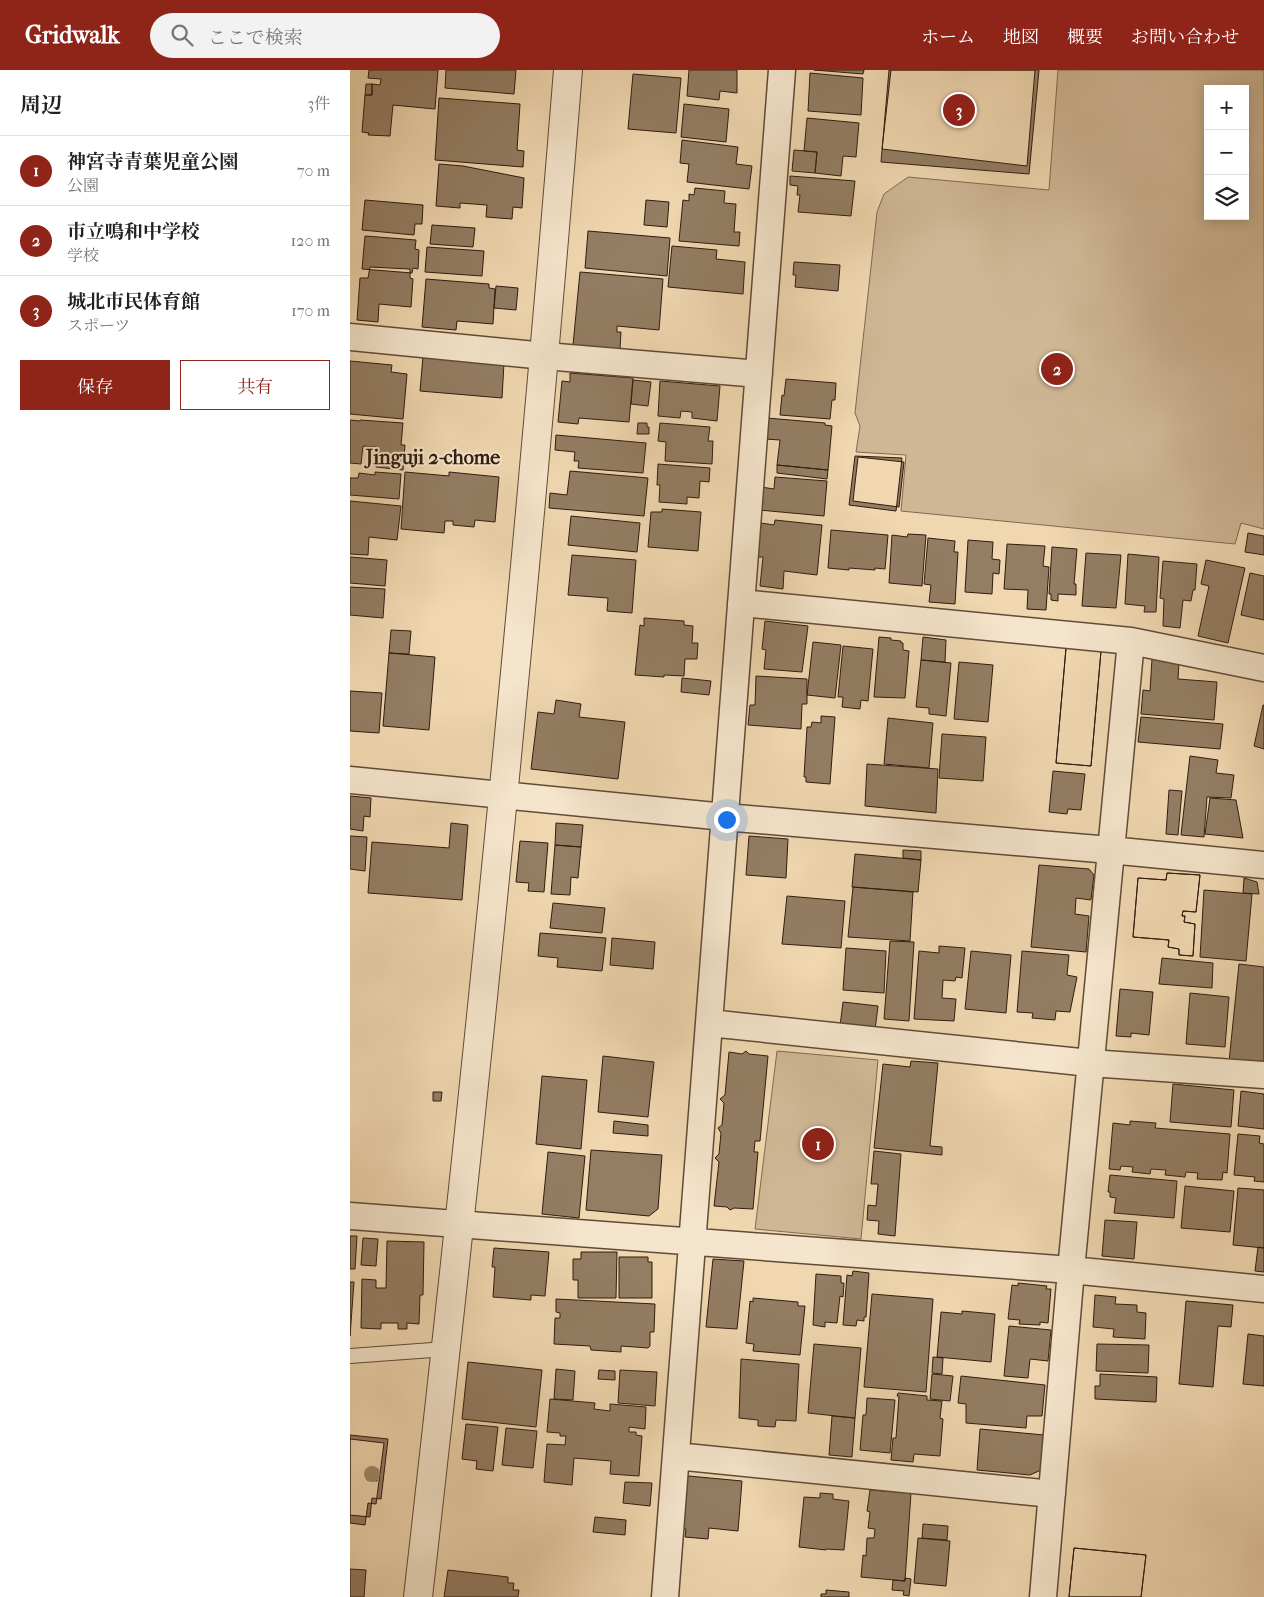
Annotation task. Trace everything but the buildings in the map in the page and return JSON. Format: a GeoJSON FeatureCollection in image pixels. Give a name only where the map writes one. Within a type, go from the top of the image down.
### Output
{"type":"FeatureCollection","features":[{"type":"Feature","properties":{"kind":"street"},"geometry":{"type":"LineString","coordinates":[[418,1597],[460,1225],[504,796],[545,356],[568,70]]}},
{"type":"Feature","properties":{"kind":"street"},"geometry":{"type":"LineString","coordinates":[[665,1597],[782,70]]}},
{"type":"Feature","properties":{"kind":"street"},"geometry":{"type":"LineString","coordinates":[[350,336],[545,356],[758,374]]}},
{"type":"Feature","properties":{"kind":"street"},"geometry":{"type":"LineString","coordinates":[[741,603],[1131,641],[1264,668]]}},
{"type":"Feature","properties":{"kind":"street"},"geometry":{"type":"LineString","coordinates":[[1043,1597],[1090,1063],[1131,641]]}},
{"type":"Feature","properties":{"kind":"street"},"geometry":{"type":"LineString","coordinates":[[350,780],[725,817],[1264,865]]}},
{"type":"Feature","properties":{"kind":"street"},"geometry":{"type":"LineString","coordinates":[[709,1023],[1090,1063],[1264,1075]]}},
{"type":"Feature","properties":{"kind":"street"},"geometry":{"type":"LineString","coordinates":[[350,1216],[1071,1270],[1264,1289]]}},
{"type":"Feature","properties":{"kind":"street"},"geometry":{"type":"LineString","coordinates":[[676,1456],[1052,1494]]}},
{"type":"Feature","properties":{"kind":"lane"},"geometry":{"type":"LineString","coordinates":[[350,1356],[446,1349]]}},
{"type":"Feature","properties":{"kind":"shaded area"},"geometry":{"type":"Polygon","coordinates":[[[1058,70],[1264,70],[1264,529],[1241,523],[1235,544],[901,511],[906,455],[856,452],[860,426],[855,413],[877,212],[884,194],[908,177],[1049,190],[1058,70]]]}},
{"type":"Feature","properties":{"kind":"shaded area"},"geometry":{"type":"Polygon","coordinates":[[[777,1051],[878,1060],[861,1239],[755,1229],[777,1051]]]}},
{"type":"Feature","properties":{"kind":"place","name":"城北市民体育館"},"geometry":{"type":"Point","coordinates":[959,110]}},
{"type":"Feature","properties":{"kind":"place","name":"市立鳴和中学校"},"geometry":{"type":"Point","coordinates":[1057,369]}},
{"type":"Feature","properties":{"kind":"place","name":"神宮寺青葉児童公園"},"geometry":{"type":"Point","coordinates":[818,1144]}},
{"type":"Feature","properties":{"kind":"district","name":"Jinguji 2-chome"},"geometry":{"type":"Point","coordinates":[433,457]}}]}
